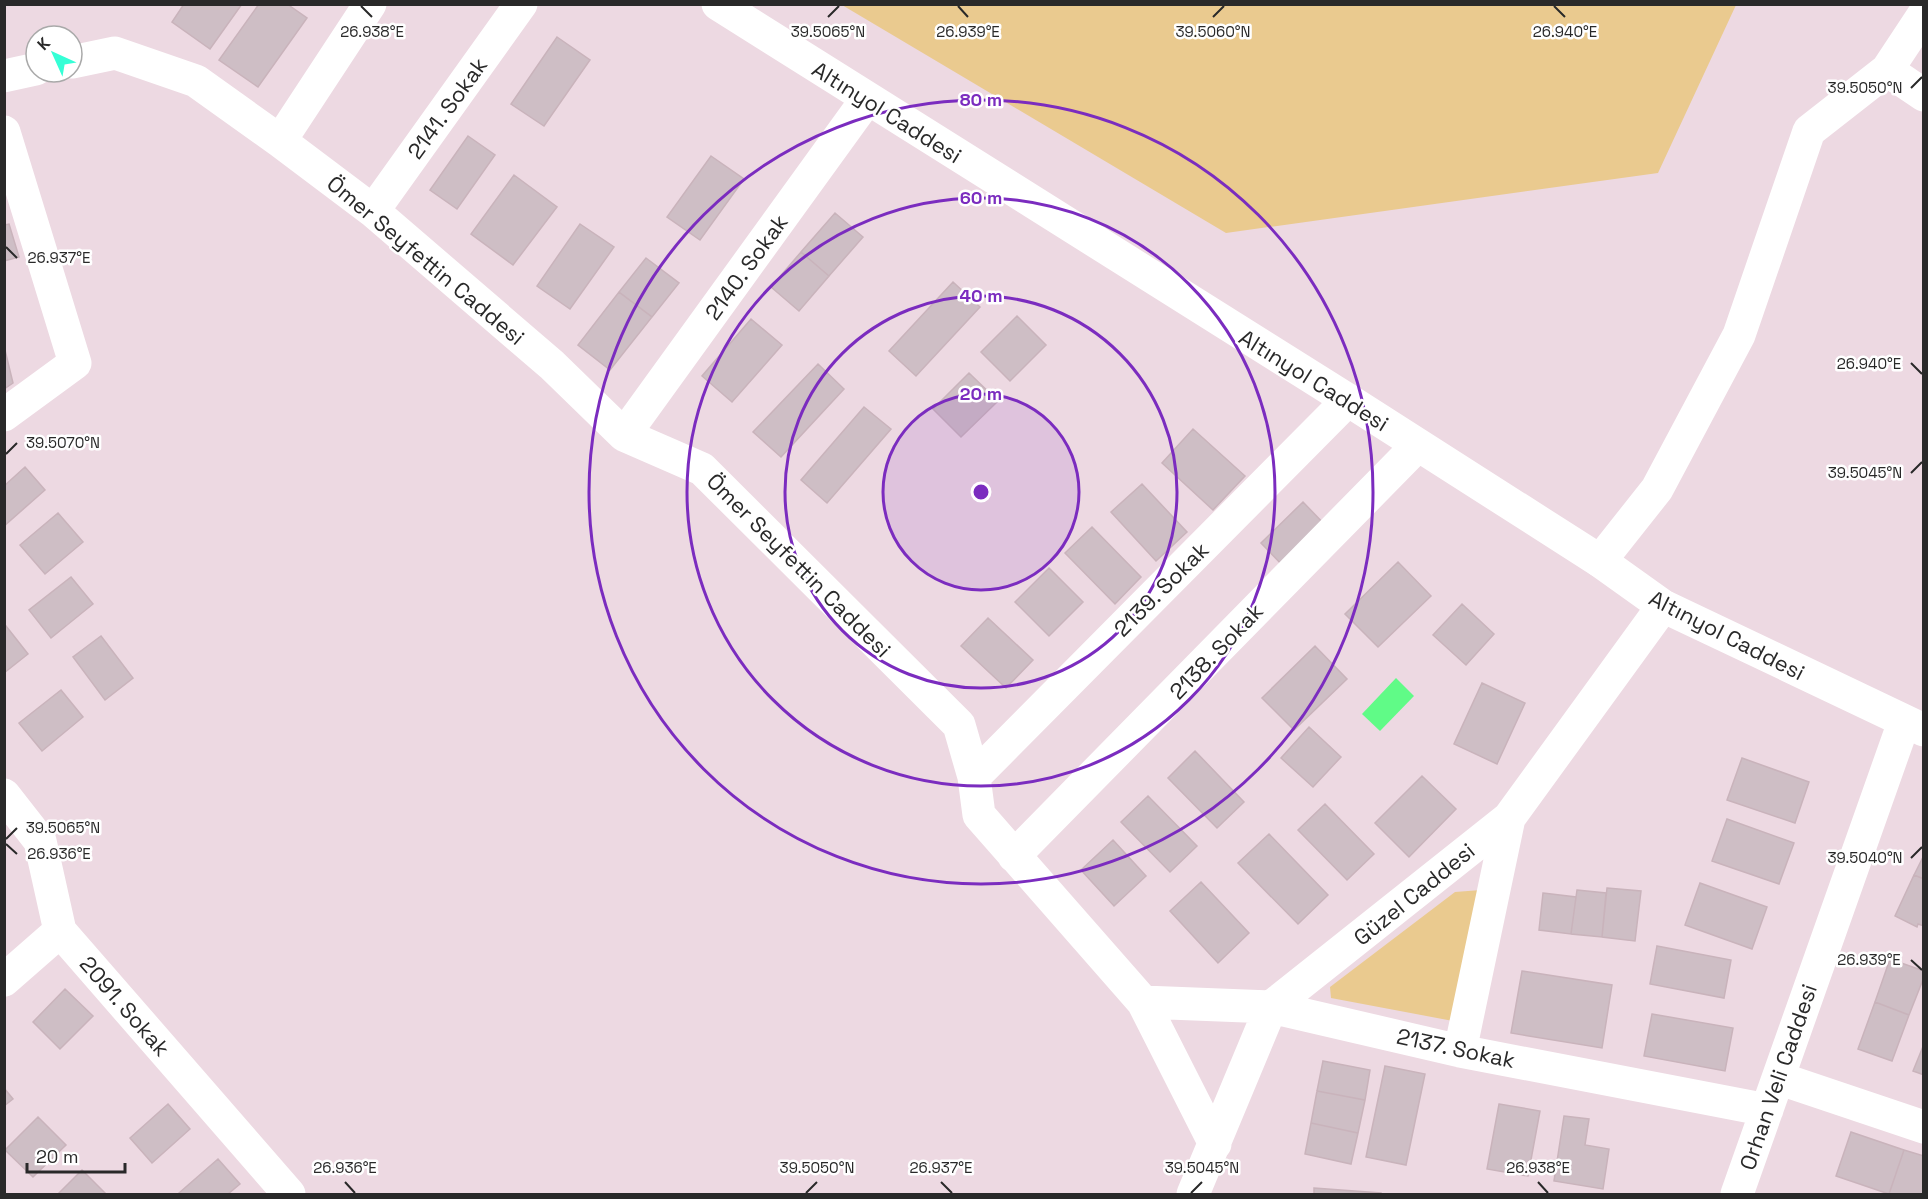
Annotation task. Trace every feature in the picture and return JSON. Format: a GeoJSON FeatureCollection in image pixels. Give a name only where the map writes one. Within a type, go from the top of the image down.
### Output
{"type":"FeatureCollection","features":[{"type":"Feature","properties":{"kind":"street"},"geometry":{"type":"LineString","coordinates":[[280,141],[370,4]]}},
{"type":"Feature","properties":{"kind":"street","name":"2141. Sokak"},"geometry":{"type":"LineString","coordinates":[[373,211],[521,4]]}},
{"type":"Feature","properties":{"kind":"street","name":"Altınyol Caddesi"},"geometry":{"type":"LineString","coordinates":[[718,4],[1348,400],[1600,561],[1664,606],[1914,726]]}},
{"type":"Feature","properties":{"kind":"street"},"geometry":{"type":"LineString","coordinates":[[1600,561],[1657,489],[1739,334],[1809,131],[1887,70],[1923,14]]}},
{"type":"Feature","properties":{"kind":"street","name":"Ömer Seyfettin Caddesi"},"geometry":{"type":"LineString","coordinates":[[84,59],[115,53],[196,81],[373,211],[552,365],[624,435],[702,469],[959,724],[974,777],[979,815],[1143,1002],[1215,1144]]}},
{"type":"Feature","properties":{"kind":"street"},"geometry":{"type":"LineString","coordinates":[[1887,70],[1923,95]]}},
{"type":"Feature","properties":{"kind":"street"},"geometry":{"type":"LineString","coordinates":[[4,76],[24,72]]}},
{"type":"Feature","properties":{"kind":"street","name":"2140. Sokak"},"geometry":{"type":"LineString","coordinates":[[624,435],[867,99]]}},
{"type":"Feature","properties":{"kind":"street"},"geometry":{"type":"LineString","coordinates":[[4,132],[75,363],[4,415]]}},
{"type":"Feature","properties":{"kind":"street","name":"2139. Sokak"},"geometry":{"type":"LineString","coordinates":[[974,777],[1348,400]]}},
{"type":"Feature","properties":{"kind":"street","name":"2138. Sokak"},"geometry":{"type":"LineString","coordinates":[[1014,856],[1417,446]]}},
{"type":"Feature","properties":{"kind":"street","name":"Güzel Caddesi"},"geometry":{"type":"LineString","coordinates":[[1193,1194],[1271,1007],[1509,818],[1664,606]]}},
{"type":"Feature","properties":{"kind":"street","name":"Orhan Veli Caddesi"},"geometry":{"type":"LineString","coordinates":[[1737,1194],[1778,1078],[1914,726]]}},
{"type":"Feature","properties":{"kind":"street","name":"2091. Sokak"},"geometry":{"type":"LineString","coordinates":[[4,795],[40,841],[60,931],[289,1194]]}},
{"type":"Feature","properties":{"kind":"street"},"geometry":{"type":"LineString","coordinates":[[1460,1051],[1509,818]]}},
{"type":"Feature","properties":{"kind":"street"},"geometry":{"type":"LineString","coordinates":[[4,980],[60,931]]}},
{"type":"Feature","properties":{"kind":"street","name":"2137. Sokak"},"geometry":{"type":"LineString","coordinates":[[1143,1002],[1271,1007],[1460,1051],[1767,1110]]}},
{"type":"Feature","properties":{"kind":"street"},"geometry":{"type":"LineString","coordinates":[[1778,1078],[1923,1127]]}},
{"type":"Feature","properties":{"kind":"shaded area"},"geometry":{"type":"Polygon","coordinates":[[[842,5],[1736,5],[1658,173],[1226,233],[842,5]]]}},
{"type":"Feature","properties":{"kind":"shaded area"},"geometry":{"type":"Polygon","coordinates":[[[1396,678],[1414,696],[1380,731],[1362,714],[1396,678]]]}},
{"type":"Feature","properties":{"kind":"shaded area"},"geometry":{"type":"Polygon","coordinates":[[[1481,890],[1453,1021],[1331,998],[1330,987],[1455,892],[1481,890]]]}},
{"type":"Feature","properties":{"kind":"building"},"geometry":{"type":"Polygon","coordinates":[[[184,4],[242,4],[210,49],[172,22],[184,4]]]}},
{"type":"Feature","properties":{"kind":"building"},"geometry":{"type":"Polygon","coordinates":[[[259,4],[287,4],[307,18],[258,87],[219,60],[259,4]]]}},
{"type":"Feature","properties":{"kind":"building"},"geometry":{"type":"Polygon","coordinates":[[[557,37],[590,60],[544,126],[511,104],[557,37]]]}},
{"type":"Feature","properties":{"kind":"building"},"geometry":{"type":"Polygon","coordinates":[[[468,136],[495,155],[457,209],[430,190],[468,136]]]}},
{"type":"Feature","properties":{"kind":"building"},"geometry":{"type":"Polygon","coordinates":[[[711,156],[744,179],[700,240],[667,217],[711,156]]]}},
{"type":"Feature","properties":{"kind":"building"},"geometry":{"type":"Polygon","coordinates":[[[514,175],[557,207],[513,265],[471,234],[514,175]]]}},
{"type":"Feature","properties":{"kind":"building"},"geometry":{"type":"Polygon","coordinates":[[[835,213],[863,237],[829,276],[801,252],[835,213]]]}},
{"type":"Feature","properties":{"kind":"building"},"geometry":{"type":"Polygon","coordinates":[[[9,224],[19,257],[4,261],[4,225],[9,224]]]}},
{"type":"Feature","properties":{"kind":"building"},"geometry":{"type":"Polygon","coordinates":[[[580,224],[614,247],[570,309],[537,286],[580,224]]]}},
{"type":"Feature","properties":{"kind":"building"},"geometry":{"type":"Polygon","coordinates":[[[801,252],[829,276],[799,311],[771,287],[801,252]]]}},
{"type":"Feature","properties":{"kind":"building"},"geometry":{"type":"Polygon","coordinates":[[[646,258],[679,283],[652,317],[619,292],[646,258]]]}},
{"type":"Feature","properties":{"kind":"building"},"geometry":{"type":"Polygon","coordinates":[[[953,282],[980,307],[916,376],[889,351],[953,282]]]}},
{"type":"Feature","properties":{"kind":"building"},"geometry":{"type":"Polygon","coordinates":[[[619,292],[652,317],[610,370],[578,345],[619,292]]]}},
{"type":"Feature","properties":{"kind":"building"},"geometry":{"type":"Polygon","coordinates":[[[1017,316],[1046,345],[1010,381],[981,352],[1017,316]]]}},
{"type":"Feature","properties":{"kind":"building"},"geometry":{"type":"Polygon","coordinates":[[[751,319],[782,345],[732,402],[702,376],[751,319]]]}},
{"type":"Feature","properties":{"kind":"building"},"geometry":{"type":"Polygon","coordinates":[[[4,346],[13,383],[4,389],[4,346]]]}},
{"type":"Feature","properties":{"kind":"building"},"geometry":{"type":"Polygon","coordinates":[[[818,364],[844,389],[781,457],[753,432],[818,364]]]}},
{"type":"Feature","properties":{"kind":"building"},"geometry":{"type":"Polygon","coordinates":[[[969,373],[998,401],[961,437],[933,409],[969,373]]]}},
{"type":"Feature","properties":{"kind":"building"},"geometry":{"type":"Polygon","coordinates":[[[864,407],[891,429],[827,503],[801,480],[864,407]]]}},
{"type":"Feature","properties":{"kind":"building"},"geometry":{"type":"Polygon","coordinates":[[[1193,429],[1245,476],[1213,510],[1162,463],[1193,429]]]}},
{"type":"Feature","properties":{"kind":"building"},"geometry":{"type":"Polygon","coordinates":[[[25,467],[45,490],[4,526],[4,486],[25,467]]]}},
{"type":"Feature","properties":{"kind":"building"},"geometry":{"type":"Polygon","coordinates":[[[1142,484],[1187,532],[1156,561],[1111,512],[1142,484]]]}},
{"type":"Feature","properties":{"kind":"building"},"geometry":{"type":"Polygon","coordinates":[[[1303,502],[1328,528],[1286,569],[1261,543],[1303,502]]]}},
{"type":"Feature","properties":{"kind":"building"},"geometry":{"type":"Polygon","coordinates":[[[58,513],[83,542],[45,574],[20,545],[58,513]]]}},
{"type":"Feature","properties":{"kind":"building"},"geometry":{"type":"Polygon","coordinates":[[[1092,527],[1141,577],[1115,604],[1065,553],[1092,527]]]}},
{"type":"Feature","properties":{"kind":"building"},"geometry":{"type":"Polygon","coordinates":[[[1398,562],[1431,596],[1378,647],[1345,614],[1398,562]]]}},
{"type":"Feature","properties":{"kind":"building"},"geometry":{"type":"Polygon","coordinates":[[[1049,568],[1083,602],[1049,636],[1015,602],[1049,568]]]}},
{"type":"Feature","properties":{"kind":"building"},"geometry":{"type":"Polygon","coordinates":[[[71,577],[93,604],[51,638],[29,610],[71,577]]]}},
{"type":"Feature","properties":{"kind":"building"},"geometry":{"type":"Polygon","coordinates":[[[1462,604],[1494,634],[1466,665],[1433,635],[1462,604]]]}},
{"type":"Feature","properties":{"kind":"building"},"geometry":{"type":"Polygon","coordinates":[[[988,618],[1033,660],[1006,688],[961,646],[988,618]]]}},
{"type":"Feature","properties":{"kind":"building"},"geometry":{"type":"Polygon","coordinates":[[[6,626],[28,654],[4,673],[4,627],[6,626]]]}},
{"type":"Feature","properties":{"kind":"building"},"geometry":{"type":"Polygon","coordinates":[[[101,636],[133,678],[105,700],[73,657],[101,636]]]}},
{"type":"Feature","properties":{"kind":"building"},"geometry":{"type":"Polygon","coordinates":[[[1315,646],[1347,679],[1294,730],[1262,698],[1315,646]]]}},
{"type":"Feature","properties":{"kind":"building"},"geometry":{"type":"Polygon","coordinates":[[[1482,683],[1525,703],[1497,764],[1454,744],[1482,683]]]}},
{"type":"Feature","properties":{"kind":"building"},"geometry":{"type":"Polygon","coordinates":[[[61,690],[83,717],[42,751],[19,723],[61,690]]]}},
{"type":"Feature","properties":{"kind":"building"},"geometry":{"type":"Polygon","coordinates":[[[1309,727],[1341,757],[1313,787],[1281,758],[1309,727]]]}},
{"type":"Feature","properties":{"kind":"building"},"geometry":{"type":"Polygon","coordinates":[[[1195,751],[1244,802],[1217,828],[1168,778],[1195,751]]]}},
{"type":"Feature","properties":{"kind":"building"},"geometry":{"type":"Polygon","coordinates":[[[1742,758],[1809,782],[1795,823],[1727,800],[1742,758]]]}},
{"type":"Feature","properties":{"kind":"building"},"geometry":{"type":"Polygon","coordinates":[[[1422,776],[1456,809],[1409,857],[1375,823],[1422,776]]]}},
{"type":"Feature","properties":{"kind":"building"},"geometry":{"type":"Polygon","coordinates":[[[1148,796],[1197,846],[1170,872],[1121,822],[1148,796]]]}},
{"type":"Feature","properties":{"kind":"building"},"geometry":{"type":"Polygon","coordinates":[[[1325,804],[1374,854],[1347,880],[1298,830],[1325,804]]]}},
{"type":"Feature","properties":{"kind":"building"},"geometry":{"type":"Polygon","coordinates":[[[1727,819],[1794,843],[1779,884],[1712,861],[1727,819]]]}},
{"type":"Feature","properties":{"kind":"building"},"geometry":{"type":"Polygon","coordinates":[[[1269,834],[1328,895],[1298,924],[1238,863],[1269,834]]]}},
{"type":"Feature","properties":{"kind":"building"},"geometry":{"type":"Polygon","coordinates":[[[1113,840],[1146,876],[1114,906],[1081,870],[1113,840]]]}},
{"type":"Feature","properties":{"kind":"building"},"geometry":{"type":"Polygon","coordinates":[[[1924,855],[1924,879],[1914,875],[1924,855]]]}},
{"type":"Feature","properties":{"kind":"building"},"geometry":{"type":"Polygon","coordinates":[[[1914,875],[1924,879],[1924,926],[1918,924],[1917,927],[1895,916],[1914,875]]]}},
{"type":"Feature","properties":{"kind":"building"},"geometry":{"type":"Polygon","coordinates":[[[1201,882],[1249,933],[1218,963],[1170,911],[1201,882]]]}},
{"type":"Feature","properties":{"kind":"building"},"geometry":{"type":"Polygon","coordinates":[[[1700,883],[1767,907],[1752,949],[1685,925],[1700,883]]]}},
{"type":"Feature","properties":{"kind":"building"},"geometry":{"type":"Polygon","coordinates":[[[1607,888],[1641,891],[1635,941],[1602,937],[1607,888]]]}},
{"type":"Feature","properties":{"kind":"building"},"geometry":{"type":"Polygon","coordinates":[[[1577,890],[1606,893],[1602,937],[1571,934],[1577,890]]]}},
{"type":"Feature","properties":{"kind":"building"},"geometry":{"type":"Polygon","coordinates":[[[1543,893],[1576,897],[1571,934],[1539,930],[1543,893]]]}},
{"type":"Feature","properties":{"kind":"building"},"geometry":{"type":"Polygon","coordinates":[[[1657,946],[1731,960],[1724,998],[1650,984],[1657,946]]]}},
{"type":"Feature","properties":{"kind":"building"},"geometry":{"type":"Polygon","coordinates":[[[1890,959],[1924,971],[1924,977],[1909,1015],[1875,1002],[1890,959]]]}},
{"type":"Feature","properties":{"kind":"building"},"geometry":{"type":"Polygon","coordinates":[[[1522,971],[1612,985],[1602,1048],[1511,1033],[1522,971]]]}},
{"type":"Feature","properties":{"kind":"building"},"geometry":{"type":"Polygon","coordinates":[[[65,989],[93,1016],[60,1049],[33,1022],[65,989]]]}},
{"type":"Feature","properties":{"kind":"building"},"geometry":{"type":"Polygon","coordinates":[[[1875,1002],[1909,1015],[1892,1061],[1858,1049],[1875,1002]]]}},
{"type":"Feature","properties":{"kind":"building"},"geometry":{"type":"Polygon","coordinates":[[[1652,1014],[1733,1028],[1725,1071],[1644,1056],[1652,1014]]]}},
{"type":"Feature","properties":{"kind":"building"},"geometry":{"type":"Polygon","coordinates":[[[1924,1044],[1924,1075],[1913,1071],[1924,1044]]]}},
{"type":"Feature","properties":{"kind":"building"},"geometry":{"type":"Polygon","coordinates":[[[1323,1061],[1370,1070],[1365,1100],[1317,1091],[1323,1061]]]}},
{"type":"Feature","properties":{"kind":"building"},"geometry":{"type":"Polygon","coordinates":[[[1385,1066],[1425,1074],[1406,1165],[1366,1157],[1385,1066]]]}},
{"type":"Feature","properties":{"kind":"building"},"geometry":{"type":"Polygon","coordinates":[[[4,1088],[13,1099],[4,1106],[4,1088]]]}},
{"type":"Feature","properties":{"kind":"building"},"geometry":{"type":"Polygon","coordinates":[[[1317,1091],[1365,1100],[1358,1133],[1311,1123],[1317,1091]]]}},
{"type":"Feature","properties":{"kind":"building"},"geometry":{"type":"Polygon","coordinates":[[[168,1104],[190,1129],[152,1163],[130,1138],[168,1104]]]}},
{"type":"Feature","properties":{"kind":"building"},"geometry":{"type":"Polygon","coordinates":[[[1499,1104],[1540,1111],[1528,1176],[1487,1169],[1499,1104]]]}},
{"type":"Feature","properties":{"kind":"building"},"geometry":{"type":"Polygon","coordinates":[[[1564,1116],[1589,1119],[1585,1145],[1609,1149],[1603,1189],[1554,1181],[1564,1116]]]}},
{"type":"Feature","properties":{"kind":"building"},"geometry":{"type":"Polygon","coordinates":[[[38,1117],[66,1145],[33,1177],[5,1150],[38,1117]]]}},
{"type":"Feature","properties":{"kind":"building"},"geometry":{"type":"Polygon","coordinates":[[[1311,1123],[1358,1133],[1351,1164],[1305,1154],[1311,1123]]]}},
{"type":"Feature","properties":{"kind":"building"},"geometry":{"type":"Polygon","coordinates":[[[1851,1132],[1904,1150],[1889,1194],[1836,1176],[1851,1132]]]}},
{"type":"Feature","properties":{"kind":"building"},"geometry":{"type":"Polygon","coordinates":[[[1904,1150],[1924,1156],[1924,1194],[1889,1194],[1904,1150]]]}},
{"type":"Feature","properties":{"kind":"building"},"geometry":{"type":"Polygon","coordinates":[[[218,1159],[240,1184],[228,1194],[179,1193],[218,1159]]]}},
{"type":"Feature","properties":{"kind":"building"},"geometry":{"type":"Polygon","coordinates":[[[82,1170],[106,1194],[58,1194],[82,1170]]]}},
{"type":"Feature","properties":{"kind":"building"},"geometry":{"type":"Polygon","coordinates":[[[1314,1188],[1381,1193],[1381,1194],[1314,1194],[1314,1188]]]}}]}
